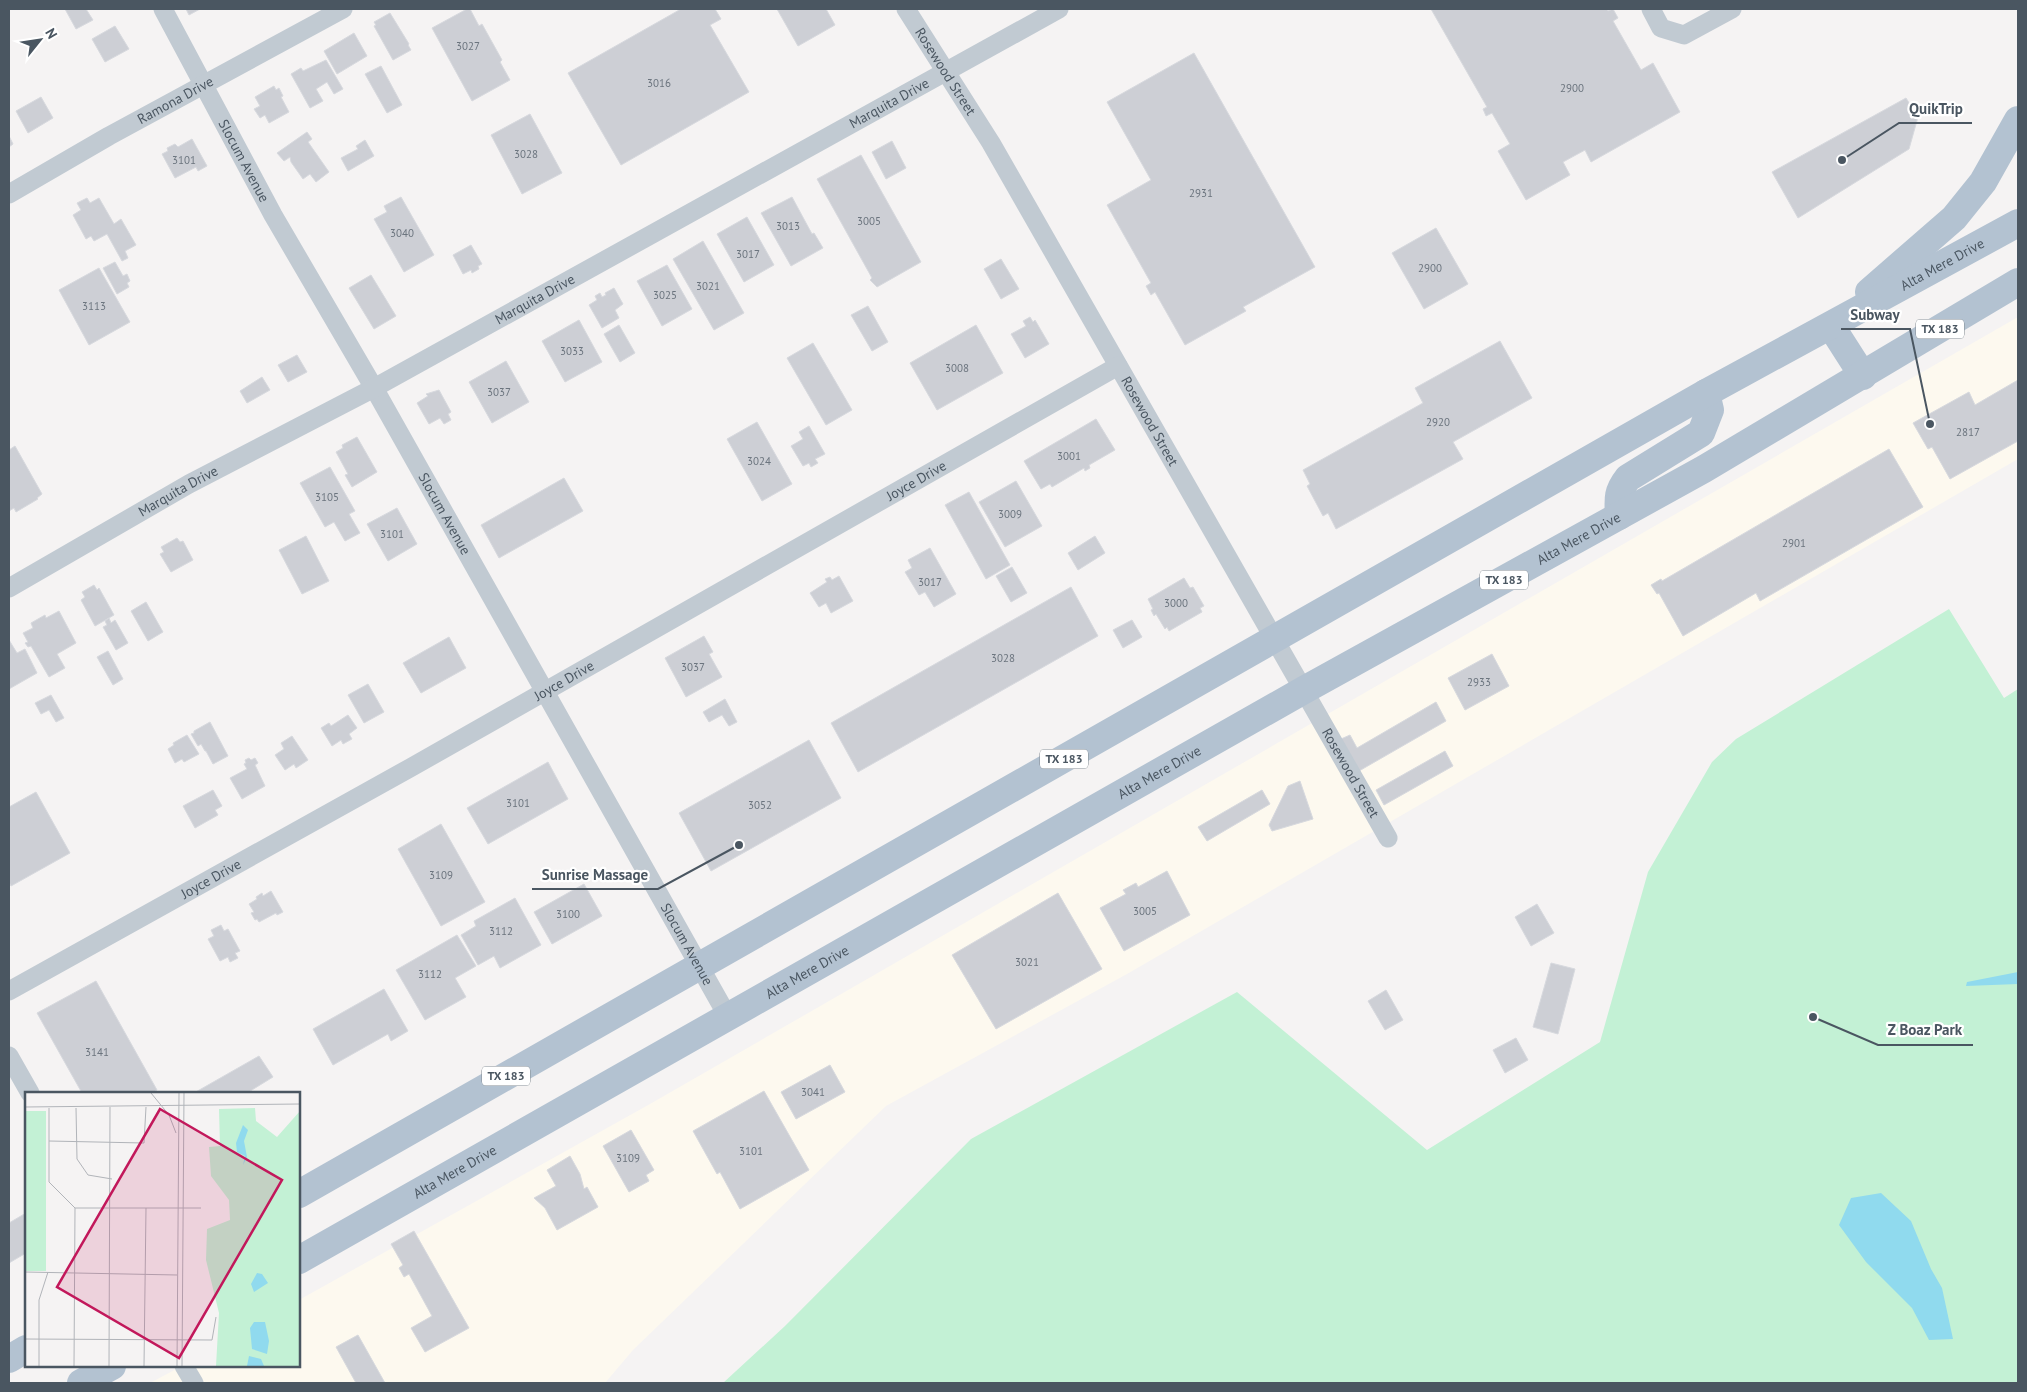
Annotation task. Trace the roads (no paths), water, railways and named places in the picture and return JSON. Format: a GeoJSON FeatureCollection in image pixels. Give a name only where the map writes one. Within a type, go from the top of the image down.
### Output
{"type":"FeatureCollection","features":[{"type":"Feature","properties":{"kind":"main road"},"geometry":{"type":"LineString","coordinates":[[1863,376],[1830,326],[1954,218],[1983,182],[2018,120]]}},
{"type":"Feature","properties":{"kind":"main road","name":"Alta Mere Drive"},"geometry":{"type":"LineString","coordinates":[[300,1193],[1706,393],[2018,223]]}},
{"type":"Feature","properties":{"kind":"main road","name":"Alta Mere Drive"},"geometry":{"type":"LineString","coordinates":[[300,1259],[1304,690],[1704,469],[2018,282]]}},
{"type":"Feature","properties":{"kind":"main road"},"geometry":{"type":"LineString","coordinates":[[1620,516],[1618,501],[1620,488],[1628,478],[1701,433],[1710,410],[1706,393]]}},
{"type":"Feature","properties":{"kind":"main road"},"geometry":{"type":"LineString","coordinates":[[9,1359],[25,1350]]}},
{"type":"Feature","properties":{"kind":"main road"},"geometry":{"type":"LineString","coordinates":[[82,1383],[110,1367]]}},
{"type":"Feature","properties":{"kind":"street","name":"Slocum Avenue"},"geometry":{"type":"LineString","coordinates":[[163,9],[273,215],[374,388],[544,693],[728,1016]]}},
{"type":"Feature","properties":{"kind":"street","name":"Ramona Drive"},"geometry":{"type":"LineString","coordinates":[[9,194],[109,136],[343,9]]}},
{"type":"Feature","properties":{"kind":"street","name":"Rosewood Street"},"geometry":{"type":"LineString","coordinates":[[906,9],[996,151],[1388,838]]}},
{"type":"Feature","properties":{"kind":"street","name":"Marquita Drive"},"geometry":{"type":"LineString","coordinates":[[9,588],[189,484],[374,388],[1058,9]]}},
{"type":"Feature","properties":{"kind":"street"},"geometry":{"type":"LineString","coordinates":[[1650,9],[1661,28],[1684,35],[1732,9]]}},
{"type":"Feature","properties":{"kind":"street","name":"Joyce Drive"},"geometry":{"type":"LineString","coordinates":[[9,991],[544,693],[1118,366]]}},
{"type":"Feature","properties":{"kind":"street"},"geometry":{"type":"LineString","coordinates":[[9,1056],[29,1092]]}},
{"type":"Feature","properties":{"kind":"street"},"geometry":{"type":"LineString","coordinates":[[185,1367],[194,1383]]}},
{"type":"Feature","properties":{"kind":"water"},"geometry":{"type":"Polygon","coordinates":[[[2018,972],[2018,984],[1966,986],[1967,982],[2018,972]]]}},
{"type":"Feature","properties":{"kind":"water"},"geometry":{"type":"Polygon","coordinates":[[[1881,1193],[1911,1221],[1931,1269],[1942,1288],[1953,1339],[1929,1340],[1912,1308],[1866,1262],[1839,1225],[1851,1198],[1881,1193]]]}},
{"type":"Feature","properties":{"kind":"place","name":"QuikTrip"},"geometry":{"type":"Point","coordinates":[1842,160]}},
{"type":"Feature","properties":{"kind":"place","name":"Subway"},"geometry":{"type":"Point","coordinates":[1930,424]}},
{"type":"Feature","properties":{"kind":"place","name":"Sunrise Massage"},"geometry":{"type":"Point","coordinates":[739,845]}},
{"type":"Feature","properties":{"kind":"place","name":"Z Boaz Park"},"geometry":{"type":"Point","coordinates":[1813,1017]}}]}
